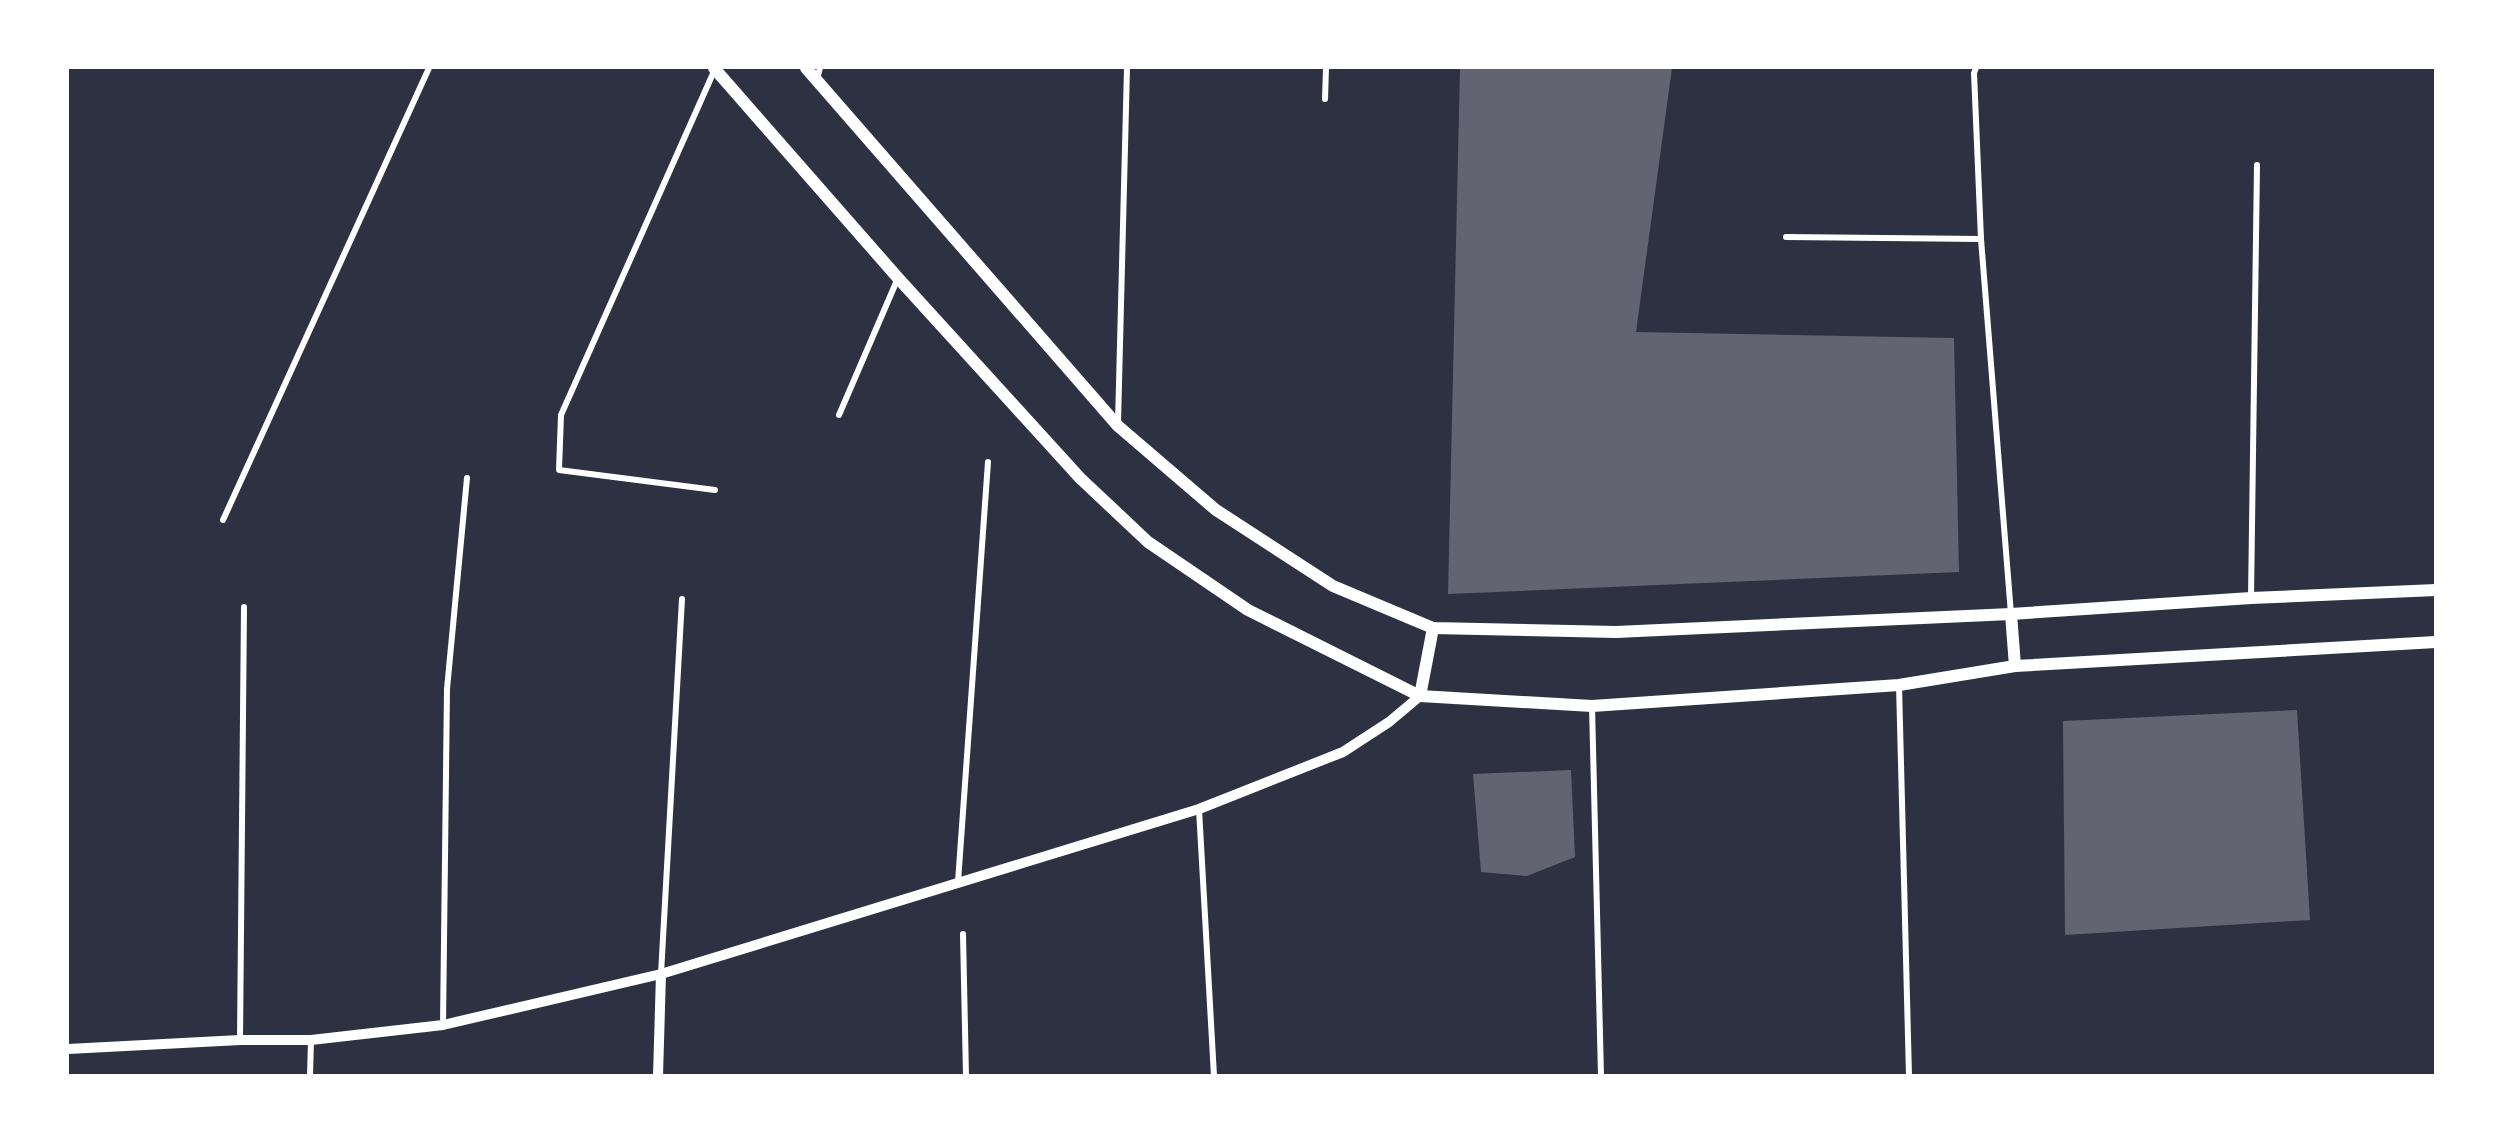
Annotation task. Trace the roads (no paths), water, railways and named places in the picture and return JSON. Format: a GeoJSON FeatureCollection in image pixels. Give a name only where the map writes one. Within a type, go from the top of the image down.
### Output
{"type":"FeatureCollection","features":[{"type":"Feature","properties":{"kind":"main road"},"geometry":{"type":"LineString","coordinates":[[714,68],[898,278],[1080,478],[1148,542],[1248,610],[1420,696],[1592,706],[1899,685],[2014,666],[2436,642]]}},
{"type":"Feature","properties":{"kind":"main road"},"geometry":{"type":"LineString","coordinates":[[806,68],[818,73],[1118,426],[1216,510],[1333,586],[1433,628],[1616,632],[2011,614],[2251,598],[2436,590]]}},
{"type":"Feature","properties":{"kind":"main road"},"geometry":{"type":"LineString","coordinates":[[2011,614],[2014,666]]}},
{"type":"Feature","properties":{"kind":"main road"},"geometry":{"type":"LineString","coordinates":[[1420,696],[1433,628]]}},
{"type":"Feature","properties":{"kind":"street"},"geometry":{"type":"LineString","coordinates":[[223,520],[429,68]]}},
{"type":"Feature","properties":{"kind":"street"},"geometry":{"type":"LineString","coordinates":[[714,68],[561,415],[559,470],[715,490]]}},
{"type":"Feature","properties":{"kind":"street"},"geometry":{"type":"LineString","coordinates":[[1118,426],[1127,68]]}},
{"type":"Feature","properties":{"kind":"street"},"geometry":{"type":"LineString","coordinates":[[1325,99],[1326,68]]}},
{"type":"Feature","properties":{"kind":"street"},"geometry":{"type":"LineString","coordinates":[[1976,68],[1974,73],[1981,239],[2011,614]]}},
{"type":"Feature","properties":{"kind":"street"},"geometry":{"type":"LineString","coordinates":[[2251,598],[2257,165]]}},
{"type":"Feature","properties":{"kind":"street"},"geometry":{"type":"LineString","coordinates":[[1786,237],[1981,239]]}},
{"type":"Feature","properties":{"kind":"street"},"geometry":{"type":"LineString","coordinates":[[839,415],[898,278]]}},
{"type":"Feature","properties":{"kind":"street"},"geometry":{"type":"LineString","coordinates":[[958,882],[988,462]]}},
{"type":"Feature","properties":{"kind":"street"},"geometry":{"type":"LineString","coordinates":[[443,1025],[447,688],[467,478]]}},
{"type":"Feature","properties":{"kind":"street"},"geometry":{"type":"LineString","coordinates":[[658,1076],[661,974],[682,599]]}},
{"type":"Feature","properties":{"kind":"street"},"geometry":{"type":"LineString","coordinates":[[240,1040],[244,607]]}},
{"type":"Feature","properties":{"kind":"street"},"geometry":{"type":"LineString","coordinates":[[1899,685],[1909,1076]]}},
{"type":"Feature","properties":{"kind":"street"},"geometry":{"type":"LineString","coordinates":[[68,1049],[240,1040],[310,1040],[443,1025],[661,974],[1199,809],[1343,752],[1389,722],[1420,696]]}},
{"type":"Feature","properties":{"kind":"street"},"geometry":{"type":"LineString","coordinates":[[1592,706],[1601,1076]]}},
{"type":"Feature","properties":{"kind":"street"},"geometry":{"type":"LineString","coordinates":[[1199,809],[1214,1076]]}},
{"type":"Feature","properties":{"kind":"street"},"geometry":{"type":"LineString","coordinates":[[963,934],[966,1076]]}},
{"type":"Feature","properties":{"kind":"street"},"geometry":{"type":"LineString","coordinates":[[310,1040],[310,1076]]}}]}
